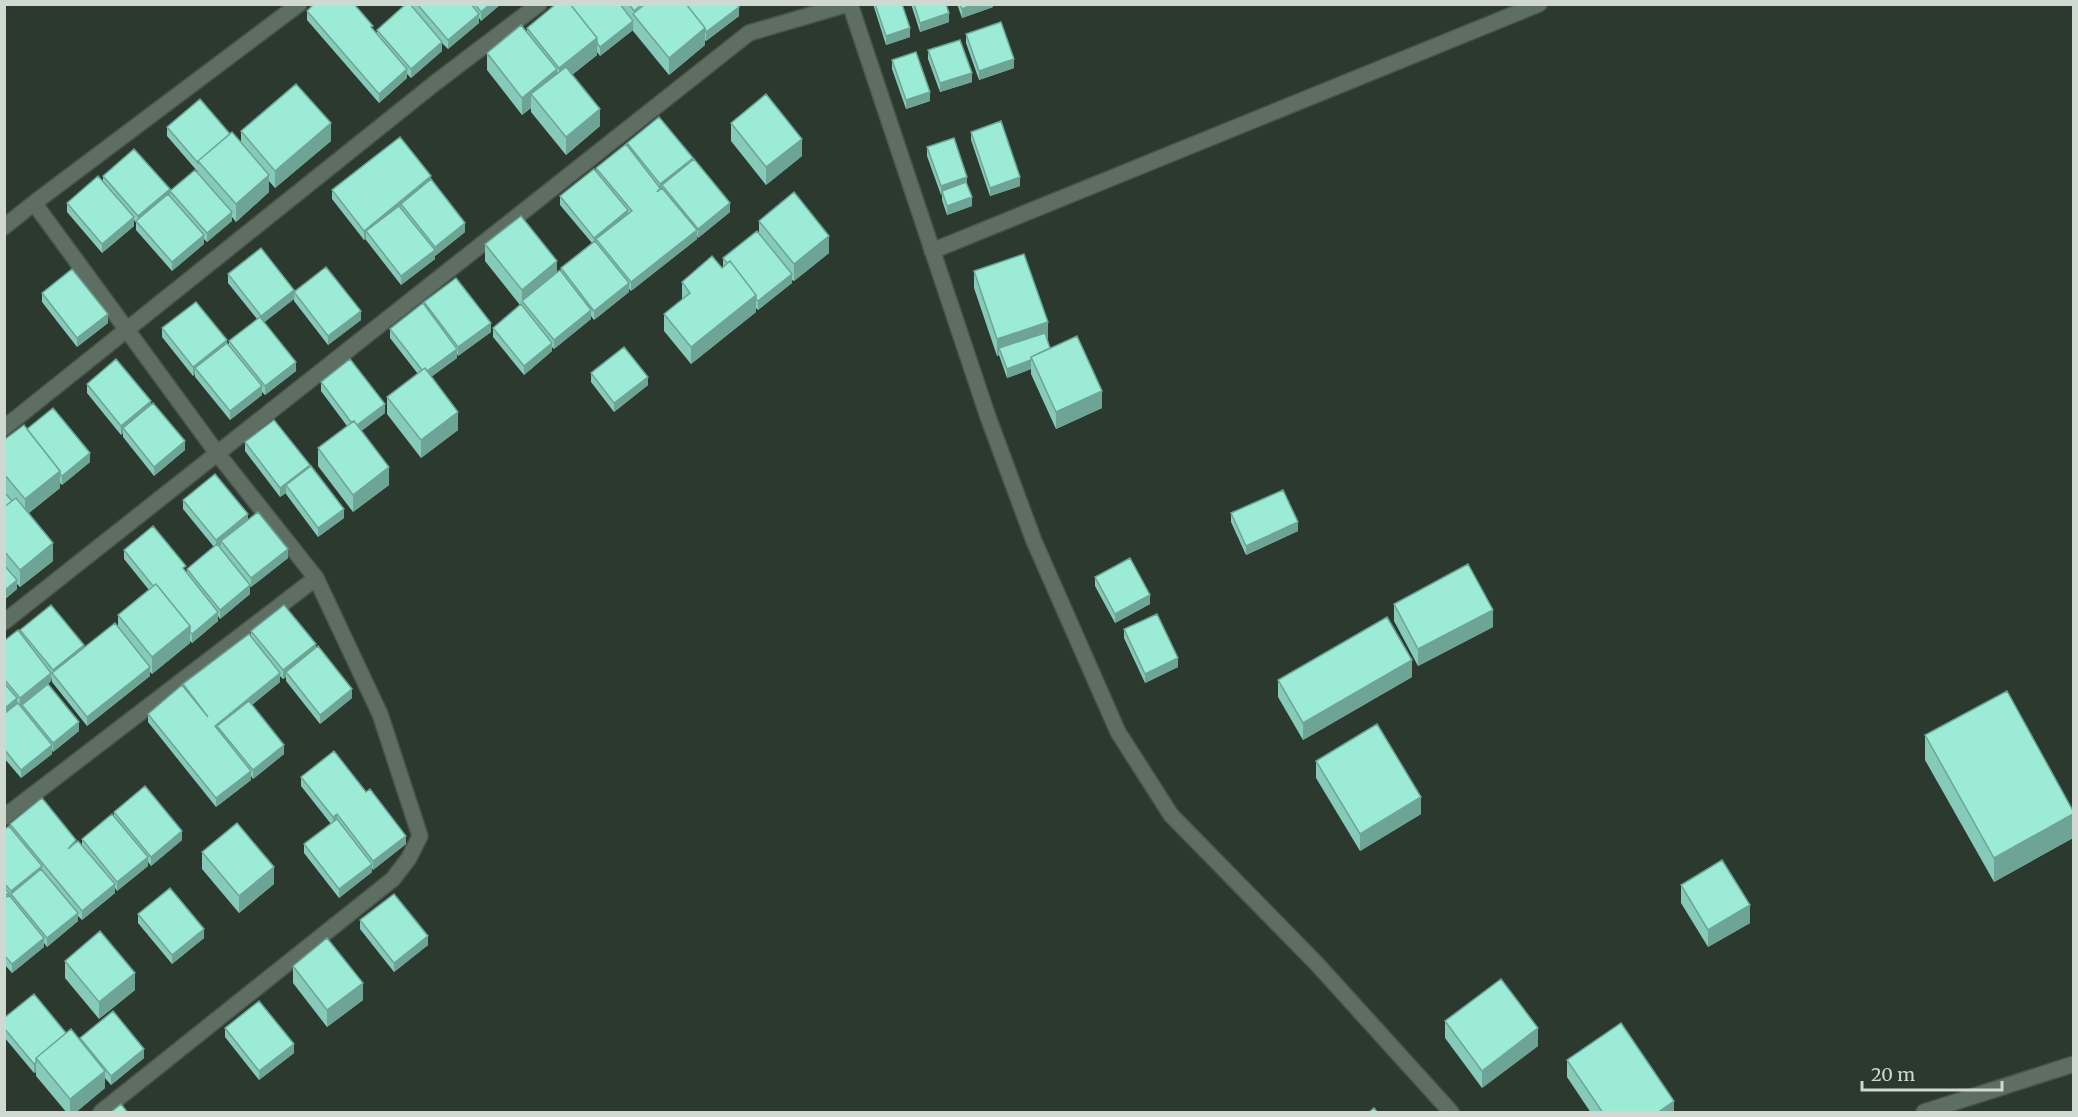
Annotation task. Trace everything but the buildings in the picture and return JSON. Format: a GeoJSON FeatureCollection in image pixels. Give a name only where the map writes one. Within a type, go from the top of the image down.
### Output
{"type":"FeatureCollection","features":[{"type":"Feature","properties":{"kind":"street"},"geometry":{"type":"LineString","coordinates":[[4,227],[299,4]]}},
{"type":"Feature","properties":{"kind":"street"},"geometry":{"type":"LineString","coordinates":[[4,428],[435,84],[539,4]]}},
{"type":"Feature","properties":{"kind":"street"},"geometry":{"type":"LineString","coordinates":[[4,622],[749,33],[849,4],[988,417],[1034,541],[1118,732],[1171,815],[1317,964],[1451,1113]]}},
{"type":"Feature","properties":{"kind":"street"},"geometry":{"type":"LineString","coordinates":[[932,250],[1539,4]]}},
{"type":"Feature","properties":{"kind":"street"},"geometry":{"type":"LineString","coordinates":[[34,203],[217,453],[316,578],[380,714],[420,836],[409,858],[393,879],[101,1113]]}},
{"type":"Feature","properties":{"kind":"street"},"geometry":{"type":"LineString","coordinates":[[4,817],[316,578]]}},
{"type":"Feature","properties":{"kind":"street"},"geometry":{"type":"LineString","coordinates":[[1924,1113],[2073,1064]]}}]}
